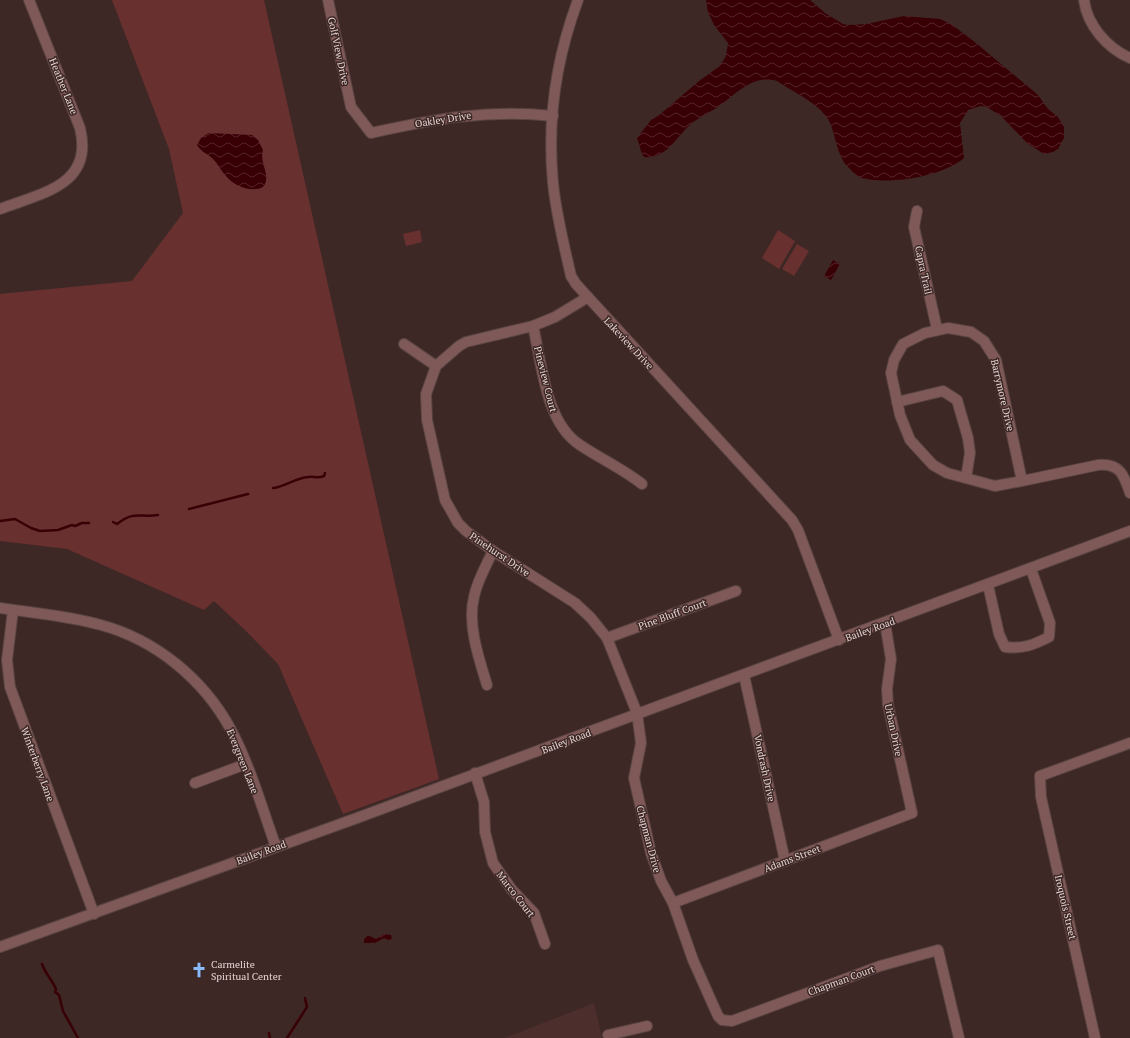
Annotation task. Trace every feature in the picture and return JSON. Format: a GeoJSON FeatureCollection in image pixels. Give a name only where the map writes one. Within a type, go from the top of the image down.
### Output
{"type":"FeatureCollection","features":[{"type":"Feature","properties":{"kind":"street","name":"Heather Lane"},"geometry":{"type":"LineString","coordinates":[[0,208],[58,187],[74,174],[82,156],[83,145],[80,128],[29,0]]}},
{"type":"Feature","properties":{"kind":"street","name":"Golf View Drive"},"geometry":{"type":"LineString","coordinates":[[328,0],[350,102]]}},
{"type":"Feature","properties":{"kind":"street","name":"Lakeview Drive"},"geometry":{"type":"LineString","coordinates":[[578,0],[567,31],[558,66],[551,154],[557,212],[571,276],[588,298],[792,520],[798,530],[839,640]]}},
{"type":"Feature","properties":{"kind":"street"},"geometry":{"type":"LineString","coordinates":[[1084,0],[1087,15],[1093,26],[1118,53],[1130,58]]}},
{"type":"Feature","properties":{"kind":"street","name":"Oakley Drive"},"geometry":{"type":"LineString","coordinates":[[350,102],[354,113],[371,133],[429,120],[462,115],[512,114],[553,116]]}},
{"type":"Feature","properties":{"kind":"street","name":"Capra Trail"},"geometry":{"type":"LineString","coordinates":[[916,211],[914,227],[936,329]]}},
{"type":"Feature","properties":{"kind":"street","name":"Pinehurst Drive"},"geometry":{"type":"LineString","coordinates":[[588,298],[555,317],[533,326],[466,342],[454,350],[436,366],[426,394],[425,412],[443,494],[450,511],[458,523],[466,531],[493,551],[575,603],[591,618],[607,638],[637,713]]}},
{"type":"Feature","properties":{"kind":"street","name":"Pineview Court"},"geometry":{"type":"LineString","coordinates":[[533,326],[549,398],[555,416],[561,426],[579,445],[618,467],[642,484]]}},
{"type":"Feature","properties":{"kind":"street","name":"Barrymore Drive"},"geometry":{"type":"LineString","coordinates":[[1022,481],[993,354],[984,341],[971,332],[948,328],[936,329],[903,344],[894,360],[891,373],[897,402],[904,428],[910,440],[917,450],[933,465],[947,473],[995,486],[1022,481],[1108,464],[1117,468],[1122,473],[1130,493]]}},
{"type":"Feature","properties":{"kind":"street"},"geometry":{"type":"LineString","coordinates":[[404,344],[436,366]]}},
{"type":"Feature","properties":{"kind":"street"},"geometry":{"type":"LineString","coordinates":[[897,402],[943,391],[957,400],[968,438],[970,453],[966,478]]}},
{"type":"Feature","properties":{"kind":"street","name":"Bailey Road"},"geometry":{"type":"LineString","coordinates":[[0,947],[94,914],[637,713],[744,675],[1130,531]]}},
{"type":"Feature","properties":{"kind":"street"},"geometry":{"type":"LineString","coordinates":[[487,685],[473,627],[472,609],[476,589],[493,551]]}},
{"type":"Feature","properties":{"kind":"street"},"geometry":{"type":"LineString","coordinates":[[988,585],[1000,634],[1005,647],[1020,649],[1037,643],[1049,637],[1050,623],[1031,569]]}},
{"type":"Feature","properties":{"kind":"street","name":"Pine Bluff Court"},"geometry":{"type":"LineString","coordinates":[[607,638],[736,591]]}},
{"type":"Feature","properties":{"kind":"street","name":"Evergreen Lane"},"geometry":{"type":"LineString","coordinates":[[0,608],[102,625],[128,635],[163,653],[195,680],[213,702],[230,728],[246,764],[276,847]]}},
{"type":"Feature","properties":{"kind":"street","name":"Winterberry Lane"},"geometry":{"type":"LineString","coordinates":[[13,610],[7,655],[10,687],[94,914]]}},
{"type":"Feature","properties":{"kind":"street","name":"Urban Drive"},"geometry":{"type":"LineString","coordinates":[[885,623],[891,659],[887,689],[888,706],[912,813]]}},
{"type":"Feature","properties":{"kind":"street","name":"Vondrash Drive"},"geometry":{"type":"LineString","coordinates":[[744,675],[785,861]]}},
{"type":"Feature","properties":{"kind":"street","name":"Chapman Drive"},"geometry":{"type":"LineString","coordinates":[[637,713],[641,742],[634,772],[634,783],[651,853],[660,881],[673,903],[693,960]]}},
{"type":"Feature","properties":{"kind":"street","name":"Iroquois Street"},"geometry":{"type":"LineString","coordinates":[[1095,1038],[1041,797],[1040,776],[1130,743]]}},
{"type":"Feature","properties":{"kind":"street"},"geometry":{"type":"LineString","coordinates":[[195,783],[246,764]]}},
{"type":"Feature","properties":{"kind":"street","name":"Marco Court"},"geometry":{"type":"LineString","coordinates":[[475,774],[484,802],[485,832],[493,862],[512,890],[534,913],[545,944]]}},
{"type":"Feature","properties":{"kind":"street","name":"Adams Street"},"geometry":{"type":"LineString","coordinates":[[673,903],[912,813]]}},
{"type":"Feature","properties":{"kind":"street","name":"Chapman Court"},"geometry":{"type":"LineString","coordinates":[[693,960],[718,1016],[722,1020],[732,1021],[880,966],[938,950],[959,1038]]}},
{"type":"Feature","properties":{"kind":"street"},"geometry":{"type":"LineString","coordinates":[[608,1035],[647,1026]]}},
{"type":"Feature","properties":{"kind":"shaded area"},"geometry":{"type":"Polygon","coordinates":[[[112,0],[264,0],[439,779],[343,814],[278,664],[214,601],[204,610],[67,549],[0,541],[0,294],[132,281],[183,213],[169,149],[112,0]]]}},
{"type":"Feature","properties":{"kind":"shaded area"},"geometry":{"type":"Polygon","coordinates":[[[420,230],[422,242],[406,246],[403,234],[420,230]]]}},
{"type":"Feature","properties":{"kind":"shaded area"},"geometry":{"type":"Polygon","coordinates":[[[778,230],[795,241],[779,269],[762,258],[778,230]]]}},
{"type":"Feature","properties":{"kind":"shaded area"},"geometry":{"type":"Polygon","coordinates":[[[797,244],[809,251],[794,276],[782,269],[797,244]]]}},
{"type":"Feature","properties":{"kind":"shaded area"},"geometry":{"type":"Polygon","coordinates":[[[594,1003],[602,1038],[505,1038],[594,1003]]]}},
{"type":"Feature","properties":{"kind":"water"},"geometry":{"type":"Polygon","coordinates":[[[706,0],[810,0],[825,13],[843,24],[848,25],[866,24],[904,16],[940,19],[951,24],[976,43],[1038,95],[1048,109],[1058,117],[1064,127],[1064,138],[1058,149],[1044,154],[1027,143],[1002,117],[987,107],[981,106],[968,110],[960,123],[964,158],[954,165],[929,175],[915,178],[900,180],[873,180],[862,178],[854,173],[844,162],[831,125],[818,107],[777,81],[769,79],[747,85],[716,108],[692,123],[665,151],[652,157],[644,157],[637,138],[651,120],[720,66],[726,56],[728,43],[714,25],[708,12],[706,0]]]}},
{"type":"Feature","properties":{"kind":"water"},"geometry":{"type":"Polygon","coordinates":[[[209,133],[252,135],[258,140],[263,150],[262,159],[266,173],[266,182],[264,186],[249,189],[238,186],[229,180],[213,159],[197,145],[201,138],[209,133]]]}},
{"type":"Feature","properties":{"kind":"water"},"geometry":{"type":"Polygon","coordinates":[[[833,260],[840,264],[831,280],[824,276],[833,260]]]}},
{"type":"Feature","properties":{"kind":"water"},"geometry":{"type":"Polygon","coordinates":[[[384,934],[391,935],[392,939],[388,940],[384,938],[375,943],[364,943],[367,935],[376,939],[384,934]]]}},
{"type":"Feature","properties":{"kind":"waterway"},"geometry":{"type":"LineString","coordinates":[[273,488],[303,478],[322,477],[325,473]]}},
{"type":"Feature","properties":{"kind":"waterway"},"geometry":{"type":"LineString","coordinates":[[189,509],[248,494]]}},
{"type":"Feature","properties":{"kind":"waterway"},"geometry":{"type":"LineString","coordinates":[[113,522],[117,524],[128,517],[138,515],[158,515]]}},
{"type":"Feature","properties":{"kind":"waterway"},"geometry":{"type":"LineString","coordinates":[[0,521],[15,519],[40,531],[58,530],[72,525],[75,526],[82,523],[89,523]]}},
{"type":"Feature","properties":{"kind":"waterway"},"geometry":{"type":"LineString","coordinates":[[42,964],[56,989],[55,992],[59,995],[63,1011],[78,1038]]}},
{"type":"Feature","properties":{"kind":"waterway"},"geometry":{"type":"LineString","coordinates":[[287,1038],[307,1007],[305,998]]}},
{"type":"Feature","properties":{"kind":"waterway"},"geometry":{"type":"LineString","coordinates":[[269,1033],[270,1038]]}},
{"type":"Feature","properties":{"kind":"place","name":"Carmelite Spiritual Center"},"geometry":{"type":"Point","coordinates":[199,970]}}]}
